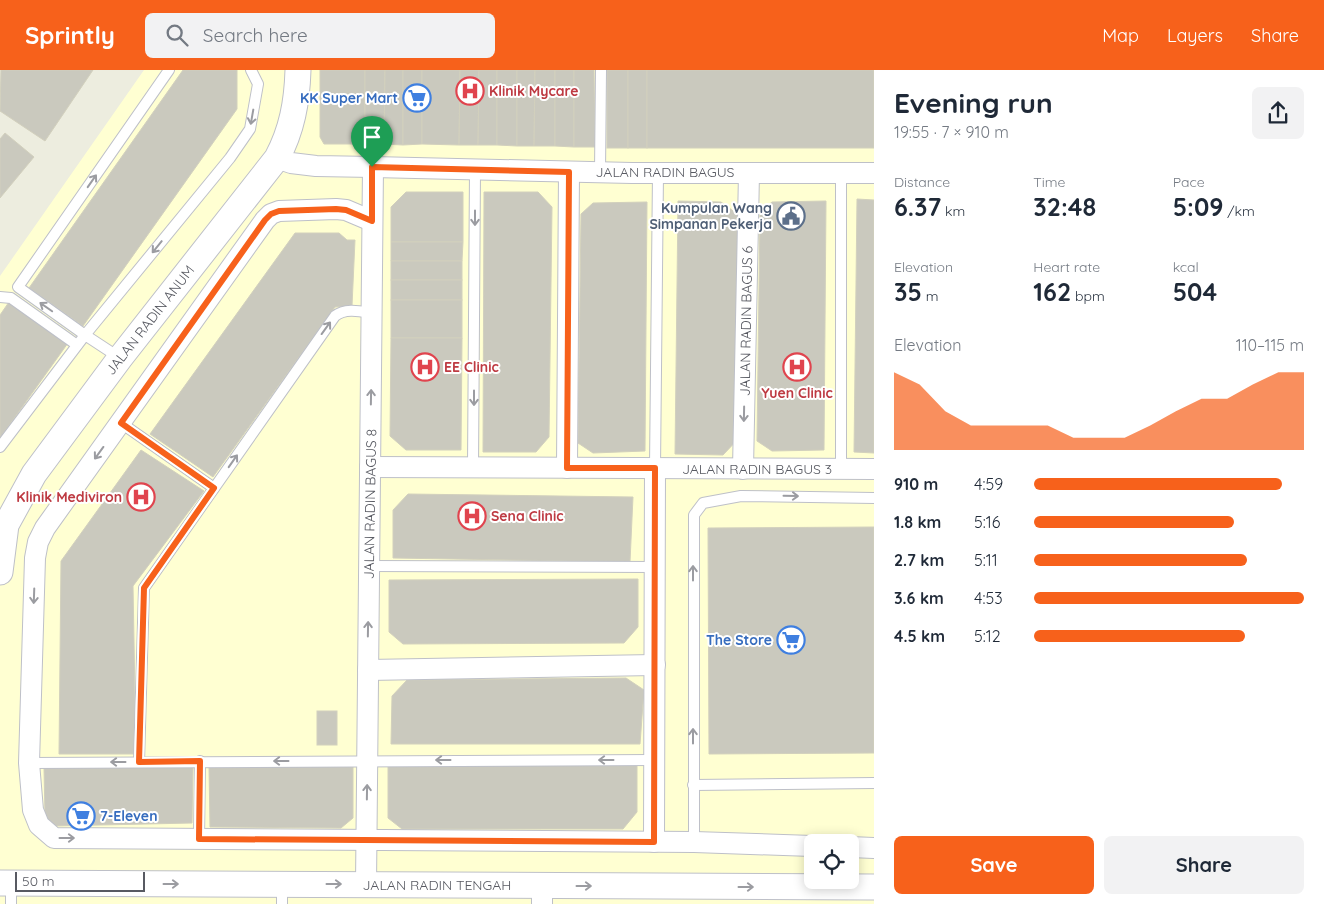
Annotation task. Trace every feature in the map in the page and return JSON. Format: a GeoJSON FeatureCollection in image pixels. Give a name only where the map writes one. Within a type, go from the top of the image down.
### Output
{"type":"FeatureCollection","features":[{"type":"Feature","properties":{"kind":"street","name":"JALAN RADIN ANUM"},"geometry":{"type":"LineString","coordinates":[[0,572],[6,525],[34,474],[120,358],[277,158],[287,138],[295,112],[298,70]]}},
{"type":"Feature","properties":{"kind":"street","name":"JALAN RADIN BAGUS"},"geometry":{"type":"LineString","coordinates":[[277,158],[291,163],[316,166],[569,172],[874,173]]}},
{"type":"Feature","properties":{"kind":"street","name":"JALAN RADIN BAGUS 8"},"geometry":{"type":"LineString","coordinates":[[366,884],[372,167]]}},
{"type":"Feature","properties":{"kind":"street"},"geometry":{"type":"LineString","coordinates":[[567,468],[569,172]]}},
{"type":"Feature","properties":{"kind":"street","name":"JALAN RADIN BAGUS 6"},"geometry":{"type":"LineString","coordinates":[[743,469],[749,173]]}},
{"type":"Feature","properties":{"kind":"street"},"geometry":{"type":"LineString","coordinates":[[372,221],[346,210],[336,209],[279,211],[271,214],[45,528],[38,542],[35,558],[29,762],[33,810],[39,825],[54,838],[694,842],[804,846]]}},
{"type":"Feature","properties":{"kind":"street","name":"JALAN RADIN BAGUS 3"},"geometry":{"type":"LineString","coordinates":[[370,466],[874,469]]}},
{"type":"Feature","properties":{"kind":"street"},"geometry":{"type":"LineString","coordinates":[[654,842],[655,468]]}},
{"type":"Feature","properties":{"kind":"street"},"geometry":{"type":"LineString","coordinates":[[368,670],[655,665]]}},
{"type":"Feature","properties":{"kind":"street"},"geometry":{"type":"LineString","coordinates":[[859,847],[874,848]]}},
{"type":"Feature","properties":{"kind":"street","name":"JALAN RADIN TENGAH"},"geometry":{"type":"LineString","coordinates":[[7,890],[282,894],[366,884],[542,895],[773,891],[874,887]]}},
{"type":"Feature","properties":{"kind":"lane"},"geometry":{"type":"LineString","coordinates":[[120,358],[18,287],[169,70]]}},
{"type":"Feature","properties":{"kind":"lane"},"geometry":{"type":"LineString","coordinates":[[0,447],[77,345],[230,158],[250,129],[258,84],[251,70]]}},
{"type":"Feature","properties":{"kind":"lane"},"geometry":{"type":"LineString","coordinates":[[600,172],[601,70]]}},
{"type":"Feature","properties":{"kind":"lane"},"geometry":{"type":"LineString","coordinates":[[474,467],[476,170]]}},
{"type":"Feature","properties":{"kind":"lane"},"geometry":{"type":"LineString","coordinates":[[655,468],[658,173]]}},
{"type":"Feature","properties":{"kind":"lane"},"geometry":{"type":"LineString","coordinates":[[841,174],[841,469]]}},
{"type":"Feature","properties":{"kind":"lane"},"geometry":{"type":"LineString","coordinates":[[0,297],[11,298],[77,345]]}},
{"type":"Feature","properties":{"kind":"lane"},"geometry":{"type":"LineString","coordinates":[[139,762],[144,588],[334,316],[348,310],[371,312]]}},
{"type":"Feature","properties":{"kind":"lane"},"geometry":{"type":"LineString","coordinates":[[121,423],[214,488]]}},
{"type":"Feature","properties":{"kind":"lane"},"geometry":{"type":"LineString","coordinates":[[694,842],[694,515],[702,503],[740,496],[874,498]]}},
{"type":"Feature","properties":{"kind":"lane"},"geometry":{"type":"LineString","coordinates":[[369,566],[655,567]]}},
{"type":"Feature","properties":{"kind":"lane"},"geometry":{"type":"LineString","coordinates":[[29,762],[654,760]]}},
{"type":"Feature","properties":{"kind":"lane"},"geometry":{"type":"LineString","coordinates":[[199,839],[200,761]]}},
{"type":"Feature","properties":{"kind":"lane"},"geometry":{"type":"LineString","coordinates":[[693,785],[874,783]]}},
{"type":"Feature","properties":{"kind":"shaded area"},"geometry":{"type":"Polygon","coordinates":[[[144,70],[874,70],[874,904],[0,904],[0,276],[144,70]]]}},
{"type":"Feature","properties":{"kind":"building"},"geometry":{"type":"Polygon","coordinates":[[[1,70],[93,70],[45,141],[0,111],[1,70]]]}},
{"type":"Feature","properties":{"kind":"building"},"geometry":{"type":"Polygon","coordinates":[[[183,70],[237,70],[237,109],[83,326],[29,288],[183,70]]]}},
{"type":"Feature","properties":{"kind":"building"},"geometry":{"type":"Polygon","coordinates":[[[320,70],[365,70],[365,144],[324,144],[320,137],[320,70]]]}},
{"type":"Feature","properties":{"kind":"building"},"geometry":{"type":"Polygon","coordinates":[[[365,70],[385,70],[384,144],[365,144],[365,70]]]}},
{"type":"Feature","properties":{"kind":"building"},"geometry":{"type":"Polygon","coordinates":[[[385,70],[403,70],[403,145],[384,144],[385,70]]]}},
{"type":"Feature","properties":{"kind":"building"},"geometry":{"type":"Polygon","coordinates":[[[403,70],[422,70],[422,144],[403,145],[403,70]]]}},
{"type":"Feature","properties":{"kind":"building"},"geometry":{"type":"Polygon","coordinates":[[[422,70],[460,70],[459,145],[422,144],[422,70]]]}},
{"type":"Feature","properties":{"kind":"building"},"geometry":{"type":"Polygon","coordinates":[[[460,70],[479,70],[478,145],[459,145],[460,70]]]}},
{"type":"Feature","properties":{"kind":"building"},"geometry":{"type":"Polygon","coordinates":[[[479,70],[497,70],[497,145],[478,145],[479,70]]]}},
{"type":"Feature","properties":{"kind":"building"},"geometry":{"type":"Polygon","coordinates":[[[497,70],[517,70],[517,146],[497,145],[497,70]]]}},
{"type":"Feature","properties":{"kind":"building"},"geometry":{"type":"Polygon","coordinates":[[[517,70],[535,70],[534,146],[517,146],[517,70]]]}},
{"type":"Feature","properties":{"kind":"building"},"geometry":{"type":"Polygon","coordinates":[[[535,70],[555,70],[555,146],[534,146],[535,70]]]}},
{"type":"Feature","properties":{"kind":"building"},"geometry":{"type":"Polygon","coordinates":[[[555,70],[574,70],[574,147],[555,146],[555,70]]]}},
{"type":"Feature","properties":{"kind":"building"},"geometry":{"type":"Polygon","coordinates":[[[574,70],[594,70],[595,147],[574,147],[574,70]]]}},
{"type":"Feature","properties":{"kind":"building"},"geometry":{"type":"Polygon","coordinates":[[[607,70],[628,70],[628,148],[607,148],[607,70]]]}},
{"type":"Feature","properties":{"kind":"building"},"geometry":{"type":"Polygon","coordinates":[[[628,70],[647,70],[647,148],[628,148],[628,70]]]}},
{"type":"Feature","properties":{"kind":"building"},"geometry":{"type":"Polygon","coordinates":[[[647,70],[874,70],[874,148],[647,148],[647,70]]]}},
{"type":"Feature","properties":{"kind":"building"},"geometry":{"type":"Polygon","coordinates":[[[5,133],[34,157],[0,198],[0,139],[5,133]]]}},
{"type":"Feature","properties":{"kind":"building"},"geometry":{"type":"Polygon","coordinates":[[[406,192],[463,192],[463,242],[391,242],[391,207],[406,192]]]}},
{"type":"Feature","properties":{"kind":"building"},"geometry":{"type":"Polygon","coordinates":[[[484,192],[538,192],[552,207],[549,437],[536,452],[483,452],[484,192]]]}},
{"type":"Feature","properties":{"kind":"building"},"geometry":{"type":"Polygon","coordinates":[[[857,199],[874,200],[874,453],[854,452],[857,199]]]}},
{"type":"Feature","properties":{"kind":"building"},"geometry":{"type":"Polygon","coordinates":[[[678,201],[721,202],[740,216],[740,437],[723,455],[675,454],[678,201]]]}},
{"type":"Feature","properties":{"kind":"building"},"geometry":{"type":"Polygon","coordinates":[[[826,201],[824,450],[772,451],[757,441],[760,212],[772,202],[826,201]]]}},
{"type":"Feature","properties":{"kind":"building"},"geometry":{"type":"Polygon","coordinates":[[[647,202],[645,451],[593,453],[578,443],[581,214],[593,203],[647,202]]]}},
{"type":"Feature","properties":{"kind":"building"},"geometry":{"type":"Polygon","coordinates":[[[295,233],[339,233],[347,240],[355,240],[352,306],[335,307],[213,477],[150,434],[295,233]]]}},
{"type":"Feature","properties":{"kind":"building"},"geometry":{"type":"Polygon","coordinates":[[[391,242],[463,242],[462,261],[391,261],[391,242]]]}},
{"type":"Feature","properties":{"kind":"building"},"geometry":{"type":"Polygon","coordinates":[[[391,261],[462,261],[462,280],[391,280],[391,261]]]}},
{"type":"Feature","properties":{"kind":"building"},"geometry":{"type":"Polygon","coordinates":[[[391,280],[462,280],[462,300],[391,300],[391,280]]]}},
{"type":"Feature","properties":{"kind":"building"},"geometry":{"type":"Polygon","coordinates":[[[391,300],[462,300],[462,338],[391,338],[391,300]]]}},
{"type":"Feature","properties":{"kind":"building"},"geometry":{"type":"Polygon","coordinates":[[[9,302],[68,343],[0,438],[0,315],[9,302]]]}},
{"type":"Feature","properties":{"kind":"building"},"geometry":{"type":"Polygon","coordinates":[[[391,338],[462,338],[461,450],[406,450],[390,436],[391,338]]]}},
{"type":"Feature","properties":{"kind":"building"},"geometry":{"type":"Polygon","coordinates":[[[141,450],[204,491],[133,586],[136,754],[59,754],[61,561],[141,450]]]}},
{"type":"Feature","properties":{"kind":"building"},"geometry":{"type":"Polygon","coordinates":[[[408,494],[633,497],[630,562],[393,558],[393,510],[408,494]]]}},
{"type":"Feature","properties":{"kind":"building","name":"The Store"},"geometry":{"type":"Polygon","coordinates":[[[874,527],[874,753],[709,754],[708,528],[874,527]]]}},
{"type":"Feature","properties":{"kind":"building"},"geometry":{"type":"Polygon","coordinates":[[[638,579],[638,627],[624,643],[403,644],[389,632],[389,580],[638,579]]]}},
{"type":"Feature","properties":{"kind":"building"},"geometry":{"type":"Polygon","coordinates":[[[626,678],[644,690],[640,744],[391,744],[392,696],[407,680],[626,678]]]}},
{"type":"Feature","properties":{"kind":"building"},"geometry":{"type":"Polygon","coordinates":[[[317,711],[337,711],[337,745],[317,745],[317,711]]]}},
{"type":"Feature","properties":{"kind":"building"},"geometry":{"type":"Polygon","coordinates":[[[637,765],[637,812],[623,829],[402,829],[388,818],[388,766],[637,765]]]}},
{"type":"Feature","properties":{"kind":"building"},"geometry":{"type":"Polygon","coordinates":[[[209,766],[353,767],[353,818],[341,828],[210,827],[209,766]]]}},
{"type":"Feature","properties":{"kind":"building"},"geometry":{"type":"Polygon","coordinates":[[[193,767],[192,823],[54,826],[45,816],[44,768],[193,767]]]}},
{"type":"Feature","properties":{"kind":"place","name":"Klinik Mycare"},"geometry":{"type":"Point","coordinates":[470,91]}},
{"type":"Feature","properties":{"kind":"place","name":"KK Super Mart"},"geometry":{"type":"Point","coordinates":[417,98]}},
{"type":"Feature","properties":{"kind":"place","name":"Kumpulan Wang Simpanan Pekerja"},"geometry":{"type":"Point","coordinates":[791,216]}},
{"type":"Feature","properties":{"kind":"place","name":"EE Clinic"},"geometry":{"type":"Point","coordinates":[425,367]}},
{"type":"Feature","properties":{"kind":"place","name":"Yuen Clinic"},"geometry":{"type":"Point","coordinates":[797,367]}},
{"type":"Feature","properties":{"kind":"place","name":"Klinik Mediviron"},"geometry":{"type":"Point","coordinates":[141,497]}},
{"type":"Feature","properties":{"kind":"place","name":"Sena Clinic"},"geometry":{"type":"Point","coordinates":[472,516]}},
{"type":"Feature","properties":{"kind":"place","name":"The Store"},"geometry":{"type":"Point","coordinates":[791,640]}},
{"type":"Feature","properties":{"kind":"place","name":"7-Eleven"},"geometry":{"type":"Point","coordinates":[81,816]}},
{"type":"Feature","properties":{"kind":"route"},"geometry":{"type":"LineString","coordinates":[[372,167],[569,172],[567,468],[655,468],[654,842],[199,839],[200,761],[139,762],[144,588],[214,488],[121,423],[265,220],[271,214],[279,211],[336,209],[346,210],[372,221],[372,167]]}}]}
